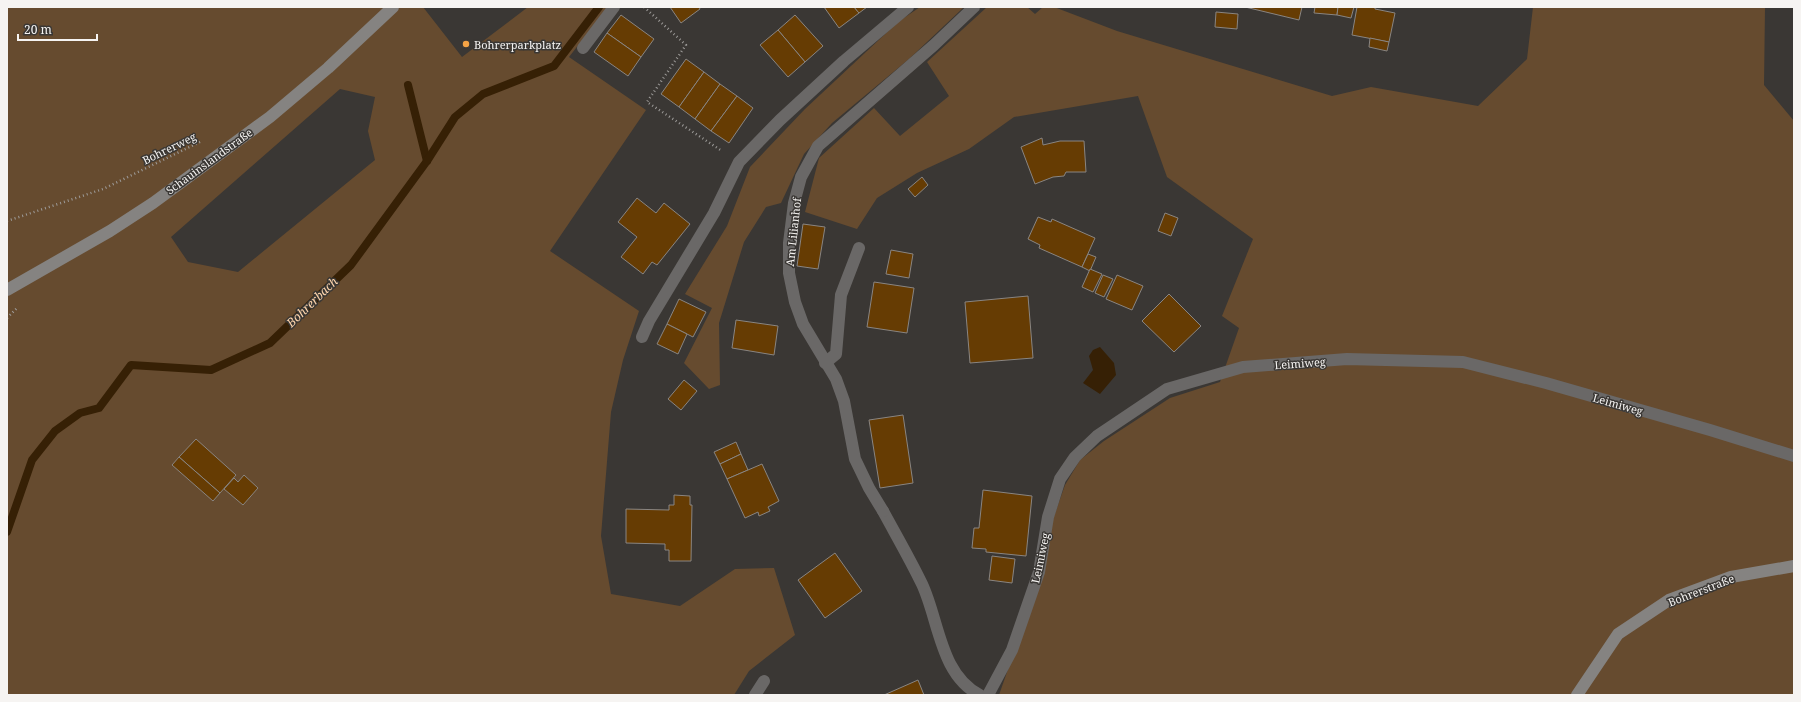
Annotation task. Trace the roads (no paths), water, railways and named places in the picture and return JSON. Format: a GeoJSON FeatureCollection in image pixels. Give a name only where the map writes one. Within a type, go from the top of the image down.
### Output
{"type":"FeatureCollection","features":[{"type":"Feature","properties":{"kind":"main road","name":"Schauinslandstraße"},"geometry":{"type":"LineString","coordinates":[[7,290],[110,231],[153,203],[270,116],[328,68],[393,7]]}},
{"type":"Feature","properties":{"kind":"main road","name":"Bohrerstraße"},"geometry":{"type":"LineString","coordinates":[[1577,695],[1618,634],[1669,600],[1731,577],[1794,566]]}},
{"type":"Feature","properties":{"kind":"street"},"geometry":{"type":"LineString","coordinates":[[583,48],[614,7]]}},
{"type":"Feature","properties":{"kind":"street"},"geometry":{"type":"LineString","coordinates":[[642,337],[649,321],[714,213],[739,162],[780,120],[838,66],[908,7]]}},
{"type":"Feature","properties":{"kind":"street","name":"Am Lilianhof"},"geometry":{"type":"LineString","coordinates":[[974,7],[934,45],[818,146],[800,177],[794,203],[789,243],[789,273],[795,302],[803,324],[825,363],[836,379],[844,401],[855,459],[869,488],[922,585],[950,666],[970,690],[980,695]]}},
{"type":"Feature","properties":{"kind":"street"},"geometry":{"type":"LineString","coordinates":[[825,363],[836,354],[841,295],[859,248]]}},
{"type":"Feature","properties":{"kind":"street","name":"Leimiweg"},"geometry":{"type":"LineString","coordinates":[[988,695],[1012,650],[1039,572],[1048,517],[1060,479],[1075,457],[1097,436],[1167,389],[1243,367],[1347,359],[1463,362],[1546,383],[1710,430],[1794,456]]}},
{"type":"Feature","properties":{"kind":"street"},"geometry":{"type":"LineString","coordinates":[[755,695],[764,681]]}},
{"type":"Feature","properties":{"kind":"waterway","name":"Bohrerbach"},"geometry":{"type":"LineString","coordinates":[[7,532],[32,460],[55,431],[80,413],[99,408],[131,365],[211,370],[270,343],[351,265],[427,161],[455,117],[483,94],[554,66],[599,7]]}},
{"type":"Feature","properties":{"kind":"waterway"},"geometry":{"type":"LineString","coordinates":[[408,85],[427,161]]}},
{"type":"Feature","properties":{"kind":"place","name":"Bohrerparkplatz"},"geometry":{"type":"Point","coordinates":[466,44]}}]}
